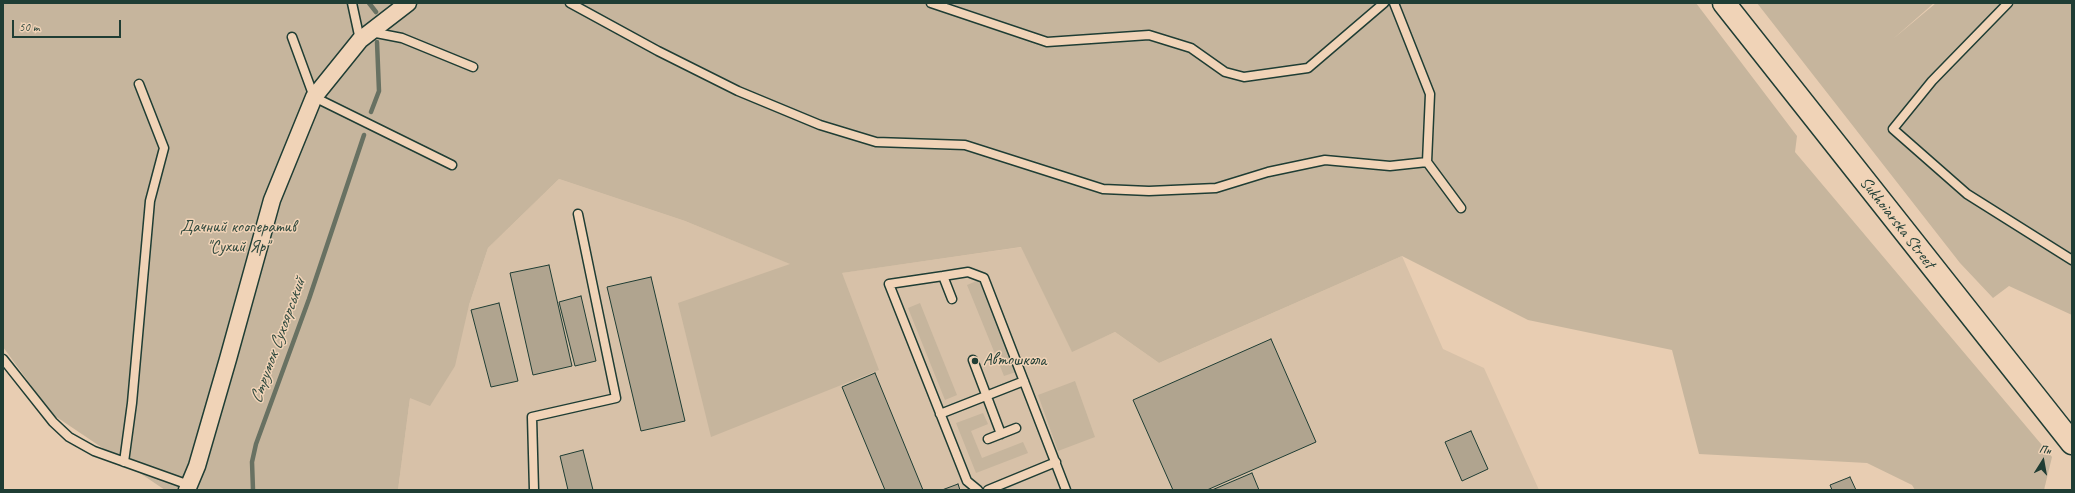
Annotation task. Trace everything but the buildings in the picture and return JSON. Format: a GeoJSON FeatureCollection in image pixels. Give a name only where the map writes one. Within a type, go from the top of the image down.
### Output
{"type":"FeatureCollection","features":[{"type":"Feature","properties":{"kind":"street"},"geometry":{"type":"LineString","coordinates":[[188,488],[197,466],[272,200],[314,97],[365,36],[408,3]]}},
{"type":"Feature","properties":{"kind":"street","name":"Sukhoiarska Street"},"geometry":{"type":"LineString","coordinates":[[1724,3],[2072,443]]}},
{"type":"Feature","properties":{"kind":"lane"},"geometry":{"type":"LineString","coordinates":[[352,3],[365,36],[402,38],[473,67]]}},
{"type":"Feature","properties":{"kind":"lane"},"geometry":{"type":"LineString","coordinates":[[570,3],[658,51],[738,91],[820,125],[876,142],[965,145],[1103,189],[1149,191],[1216,188],[1268,172],[1325,160],[1390,166],[1427,162]]}},
{"type":"Feature","properties":{"kind":"lane"},"geometry":{"type":"LineString","coordinates":[[932,3],[1046,42],[1149,35],[1191,48],[1225,72],[1244,76],[1308,68],[1384,3]]}},
{"type":"Feature","properties":{"kind":"lane"},"geometry":{"type":"LineString","coordinates":[[1394,3],[1430,94],[1427,162],[1461,208]]}},
{"type":"Feature","properties":{"kind":"lane"},"geometry":{"type":"LineString","coordinates":[[2008,3],[1932,81],[1893,129],[1967,194],[2072,260]]}},
{"type":"Feature","properties":{"kind":"lane"},"geometry":{"type":"LineString","coordinates":[[292,37],[314,97],[452,165]]}},
{"type":"Feature","properties":{"kind":"lane"},"geometry":{"type":"LineString","coordinates":[[124,462],[132,404],[150,201],[164,148],[139,84]]}},
{"type":"Feature","properties":{"kind":"lane"},"geometry":{"type":"LineString","coordinates":[[534,490],[532,418],[616,398],[578,214]]}},
{"type":"Feature","properties":{"kind":"lane"},"geometry":{"type":"LineString","coordinates":[[978,490],[966,481],[889,284],[968,272],[984,278],[1066,490]]}},
{"type":"Feature","properties":{"kind":"lane"},"geometry":{"type":"LineString","coordinates":[[943,276],[952,299]]}},
{"type":"Feature","properties":{"kind":"lane"},"geometry":{"type":"LineString","coordinates":[[3,359],[54,422],[69,437],[94,451],[188,488]]}},
{"type":"Feature","properties":{"kind":"lane"},"geometry":{"type":"LineString","coordinates":[[973,360],[1001,434]]}},
{"type":"Feature","properties":{"kind":"lane"},"geometry":{"type":"LineString","coordinates":[[940,414],[1024,381]]}},
{"type":"Feature","properties":{"kind":"lane"},"geometry":{"type":"LineString","coordinates":[[988,439],[1016,428]]}},
{"type":"Feature","properties":{"kind":"lane"},"geometry":{"type":"LineString","coordinates":[[988,490],[1056,462]]}},
{"type":"Feature","properties":{"kind":"shaded area"},"geometry":{"type":"Polygon","coordinates":[[[559,179],[685,221],[791,264],[841,273],[1022,247],[1072,351],[1115,332],[1159,363],[1402,256],[1443,349],[1484,368],[1539,490],[398,490],[410,398],[469,305],[488,248],[559,179]]]}},
{"type":"Feature","properties":{"kind":"green space","name":"Дачний кооператив \"Сухий Яр\""},"geometry":{"type":"Polygon","coordinates":[[[3,3],[1696,3],[1797,136],[1795,152],[2052,457],[2044,490],[1915,490],[1912,485],[1867,463],[1699,454],[1672,350],[1528,320],[1402,256],[1159,363],[1115,332],[1072,352],[1021,247],[842,273],[879,370],[711,437],[678,303],[790,264],[685,221],[559,179],[488,248],[469,305],[455,366],[430,406],[410,398],[398,490],[165,490],[52,414],[3,347],[3,3]]]}},
{"type":"Feature","properties":{"kind":"green space"},"geometry":{"type":"Polygon","coordinates":[[[1757,3],[1934,3],[1893,39],[1936,3],[2072,3],[2072,315],[2009,286],[1993,298],[1960,263],[1757,3]]]}},
{"type":"Feature","properties":{"kind":"green space"},"geometry":{"type":"Polygon","coordinates":[[[979,280],[1016,372],[1004,376],[967,285],[979,280]]]}},
{"type":"Feature","properties":{"kind":"green space"},"geometry":{"type":"Polygon","coordinates":[[[920,303],[957,395],[945,400],[908,308],[920,303]]]}},
{"type":"Feature","properties":{"kind":"green space"},"geometry":{"type":"Polygon","coordinates":[[[1075,381],[1095,437],[1058,451],[1038,395],[1075,381]]]}},
{"type":"Feature","properties":{"kind":"green space"},"geometry":{"type":"Polygon","coordinates":[[[983,413],[988,424],[971,431],[982,458],[1023,442],[1028,453],[976,473],[956,423],[983,413]]]}},
{"type":"Feature","properties":{"kind":"waterway","name":"Струмок Сухоярський"},"geometry":{"type":"LineString","coordinates":[[369,3],[376,12]]}},
{"type":"Feature","properties":{"kind":"waterway","name":"Струмок Сухоярський"},"geometry":{"type":"LineString","coordinates":[[371,112],[379,91],[377,42]]}},
{"type":"Feature","properties":{"kind":"waterway","name":"Струмок Сухоярський"},"geometry":{"type":"LineString","coordinates":[[253,490],[252,462],[256,444],[309,299],[364,135]]}},
{"type":"Feature","properties":{"kind":"place","name":"Автошкола"},"geometry":{"type":"Point","coordinates":[975,361]}}]}
